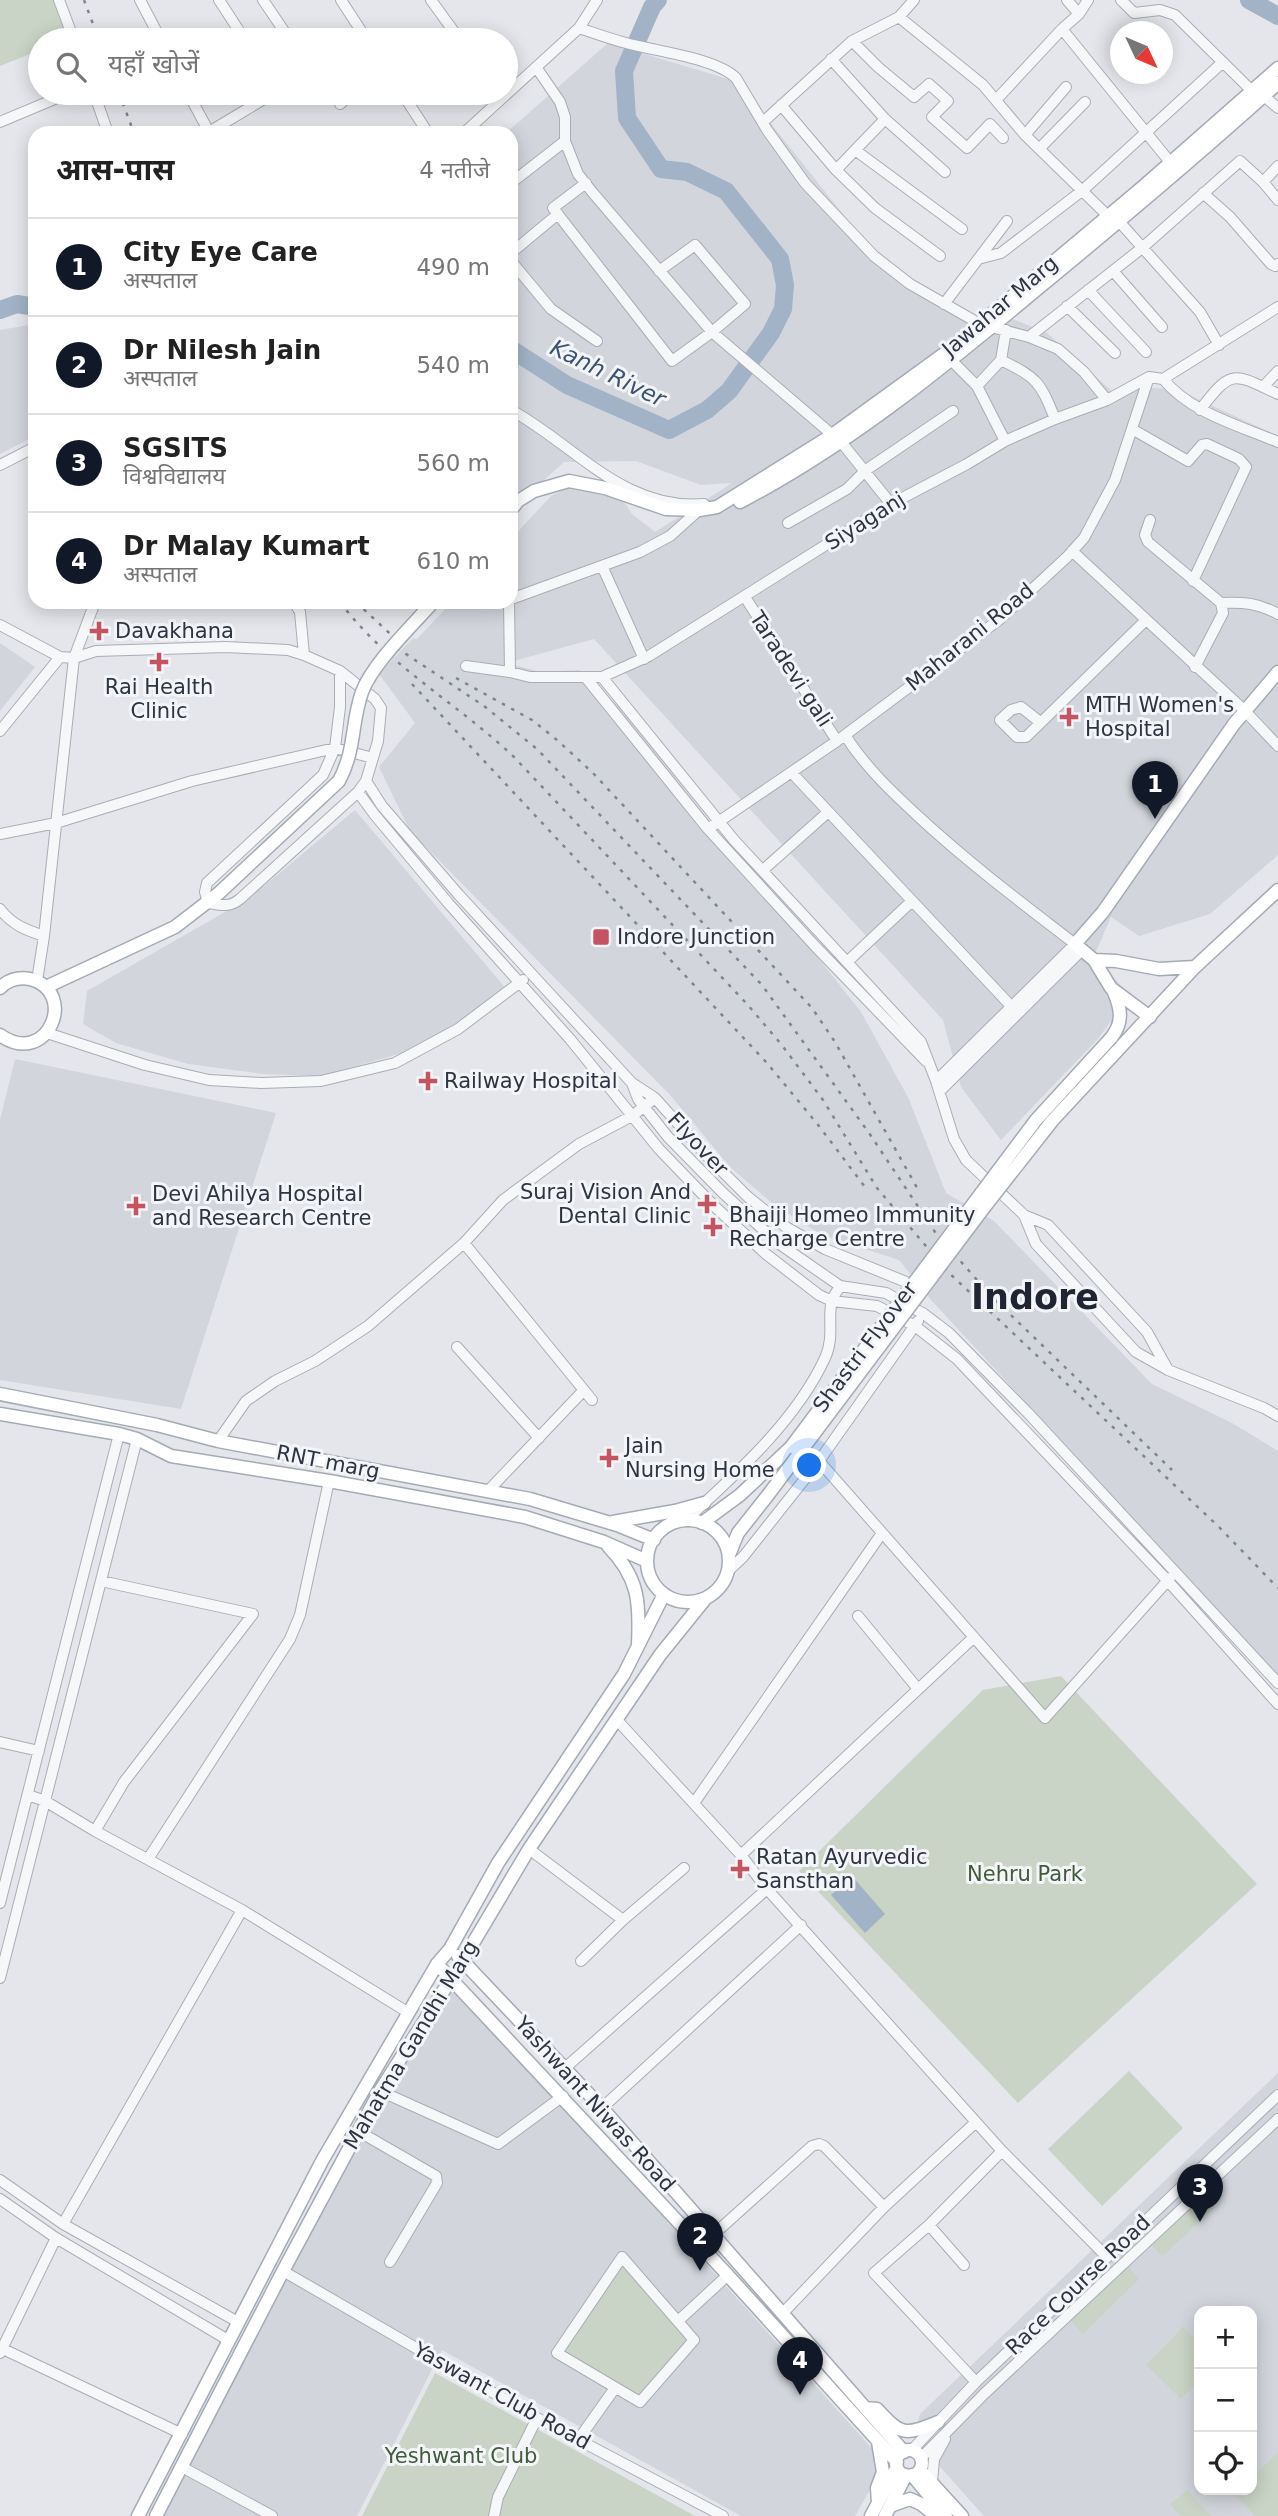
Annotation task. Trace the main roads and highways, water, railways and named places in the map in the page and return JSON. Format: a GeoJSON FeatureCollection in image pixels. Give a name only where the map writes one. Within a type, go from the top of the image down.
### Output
{"type":"FeatureCollection","features":[{"type":"Feature","properties":{"kind":"main road","name":"Jawahar Marg"},"geometry":{"type":"LineString","coordinates":[[518,501],[534,491],[569,481],[606,488],[666,509],[699,510],[719,504],[724,509],[779,481],[948,357],[1174,167],[1256,92],[1278,68]]}},
{"type":"Feature","properties":{"kind":"main road"},"geometry":{"type":"LineString","coordinates":[[1256,92],[1278,83]]}},
{"type":"Feature","properties":{"kind":"main road"},"geometry":{"type":"LineString","coordinates":[[41,984],[175,927],[208,903],[339,781],[353,746],[362,693],[371,674],[427,609]]}},
{"type":"Feature","properties":{"kind":"main road"},"geometry":{"type":"LineString","coordinates":[[1278,672],[1245,711],[1078,947],[1094,960],[1111,988],[1150,1017],[1195,967],[1278,890]]}},
{"type":"Feature","properties":{"kind":"main road"},"geometry":{"type":"LineString","coordinates":[[1094,960],[1159,969],[1195,967]]}},
{"type":"Feature","properties":{"kind":"main road"},"geometry":{"type":"LineString","coordinates":[[0,988],[15,979],[26,978],[41,984],[54,1002],[55,1010],[52,1026],[47,1033],[29,1043],[9,1041],[0,1036]]}},
{"type":"Feature","properties":{"kind":"main road","name":"Shastri Flyover"},"geometry":{"type":"LineString","coordinates":[[702,1523],[791,1447],[1036,1120],[1111,1038],[1121,1021],[1119,1006],[1111,988]]}},
{"type":"Feature","properties":{"kind":"main road","name":"Shastri Flyover"},"geometry":{"type":"LineString","coordinates":[[729,1555],[737,1533],[983,1209],[1052,1121],[1150,1017]]}},
{"type":"Feature","properties":{"kind":"main road","name":"RNT marg"},"geometry":{"type":"LineString","coordinates":[[0,1394],[157,1425],[218,1441],[530,1499],[610,1523],[653,1540]]}},
{"type":"Feature","properties":{"kind":"main road","name":"RNT marg"},"geometry":{"type":"LineString","coordinates":[[0,1414],[118,1439],[171,1456],[329,1481],[525,1517],[604,1542],[647,1561]]}},
{"type":"Feature","properties":{"kind":"main road"},"geometry":{"type":"LineString","coordinates":[[610,1523],[704,1503]]}},
{"type":"Feature","properties":{"kind":"main road"},"geometry":{"type":"LineString","coordinates":[[686,1520],[702,1523],[719,1536],[729,1555],[728,1571],[721,1586],[706,1598],[690,1602],[673,1600],[658,1590],[649,1576],[647,1561],[653,1540],[671,1524],[686,1520]]}},
{"type":"Feature","properties":{"kind":"main road"},"geometry":{"type":"LineString","coordinates":[[604,1542],[624,1566],[635,1587],[640,1616],[638,1649]]}},
{"type":"Feature","properties":{"kind":"main road","name":"Mahatma Gandhi Marg"},"geometry":{"type":"LineString","coordinates":[[138,2516],[322,2161],[438,1964],[450,1949],[498,1863],[605,1704],[638,1649],[664,1594]]}},
{"type":"Feature","properties":{"kind":"main road","name":"Mahatma Gandhi Marg"},"geometry":{"type":"LineString","coordinates":[[161,2515],[182,2467],[283,2271],[380,2091],[529,1849],[660,1655],[706,1598]]}},
{"type":"Feature","properties":{"kind":"main road","name":"Yashwant Niwas Road"},"geometry":{"type":"LineString","coordinates":[[450,1949],[602,2108],[865,2408],[946,2516]]}},
{"type":"Feature","properties":{"kind":"main road","name":"Yashwant Niwas Road"},"geometry":{"type":"LineString","coordinates":[[438,1964],[563,2096],[878,2441],[932,2482],[962,2516]]}},
{"type":"Feature","properties":{"kind":"main road"},"geometry":{"type":"LineString","coordinates":[[865,2408],[877,2409],[894,2427],[904,2431],[915,2431],[938,2422]]}},
{"type":"Feature","properties":{"kind":"main road"},"geometry":{"type":"LineString","coordinates":[[878,2441],[883,2472],[877,2488],[885,2508],[910,2499],[936,2516]]}},
{"type":"Feature","properties":{"kind":"main road","name":"Race Course Road"},"geometry":{"type":"LineString","coordinates":[[871,2516],[885,2508],[909,2464]]}},
{"type":"Feature","properties":{"kind":"water"},"geometry":{"type":"Polygon","coordinates":[[[852,1876],[885,1914],[865,1933],[831,1895],[852,1876]]]}},
{"type":"Feature","properties":{"kind":"waterway","name":"Kanh River"},"geometry":{"type":"LineString","coordinates":[[518,354],[567,385],[669,430],[707,410],[729,391],[771,333],[783,309],[785,285],[780,259],[726,191],[687,172],[661,169],[627,118],[624,71],[652,7],[658,0]]}},
{"type":"Feature","properties":{"kind":"waterway","name":"Kanh River"},"geometry":{"type":"LineString","coordinates":[[1249,0],[1278,16]]}},
{"type":"Feature","properties":{"kind":"waterway","name":"Kanh River"},"geometry":{"type":"LineString","coordinates":[[0,310],[17,304],[28,306]]}},
{"type":"Feature","properties":{"kind":"railway"},"geometry":{"type":"LineString","coordinates":[[84,0],[94,28]]}},
{"type":"Feature","properties":{"kind":"railway"},"geometry":{"type":"LineString","coordinates":[[124,105],[131,126]]}},
{"type":"Feature","properties":{"kind":"railway"},"geometry":{"type":"LineString","coordinates":[[346,609],[379,645],[514,757],[747,1004],[823,1100],[877,1188],[947,1271],[1219,1527],[1278,1588]]}},
{"type":"Feature","properties":{"kind":"railway"},"geometry":{"type":"LineString","coordinates":[[364,609],[400,643]]}},
{"type":"Feature","properties":{"kind":"railway"},"geometry":{"type":"LineString","coordinates":[[388,642],[484,706],[537,749],[762,985],[869,1133],[935,1232],[991,1296],[1172,1470]]}},
{"type":"Feature","properties":{"kind":"railway"},"geometry":{"type":"LineString","coordinates":[[456,678],[532,720],[593,773],[812,1008],[835,1042],[920,1193]]}},
{"type":"Feature","properties":{"kind":"railway"},"geometry":{"type":"LineString","coordinates":[[412,684],[767,1063],[868,1191]]}},
{"type":"Feature","properties":{"kind":"place","name":"Davakhana"},"geometry":{"type":"Point","coordinates":[99,631]}},
{"type":"Feature","properties":{"kind":"place","name":"Rai Health Clinic"},"geometry":{"type":"Point","coordinates":[159,662]}},
{"type":"Feature","properties":{"kind":"place","name":"MTH Women's Hospital"},"geometry":{"type":"Point","coordinates":[1069,717]}},
{"type":"Feature","properties":{"kind":"place","name":"City Eye Care"},"geometry":{"type":"Point","coordinates":[1155,819]}},
{"type":"Feature","properties":{"kind":"place","name":"Indore Junction"},"geometry":{"type":"Point","coordinates":[601,937]}},
{"type":"Feature","properties":{"kind":"place","name":"Railway Hospital"},"geometry":{"type":"Point","coordinates":[428,1081]}},
{"type":"Feature","properties":{"kind":"place","name":"Suraj Vision And Dental Clinic"},"geometry":{"type":"Point","coordinates":[707,1204]}},
{"type":"Feature","properties":{"kind":"place","name":"Devi Ahilya Hospital and Research Centre"},"geometry":{"type":"Point","coordinates":[136,1206]}},
{"type":"Feature","properties":{"kind":"place","name":"Bhaiji Homeo Immunity Recharge Centre"},"geometry":{"type":"Point","coordinates":[713,1227]}},
{"type":"Feature","properties":{"kind":"place","name":"Jain Nursing Home"},"geometry":{"type":"Point","coordinates":[609,1458]}},
{"type":"Feature","properties":{"kind":"place","name":"Ratan Ayurvedic Sansthan"},"geometry":{"type":"Point","coordinates":[740,1869]}},
{"type":"Feature","properties":{"kind":"place","name":"SGSITS"},"geometry":{"type":"Point","coordinates":[1200,2222]}},
{"type":"Feature","properties":{"kind":"place","name":"Dr Nilesh Jain"},"geometry":{"type":"Point","coordinates":[700,2271]}},
{"type":"Feature","properties":{"kind":"place","name":"Dr Malay Kumart"},"geometry":{"type":"Point","coordinates":[800,2395]}},
{"type":"Feature","properties":{"kind":"district","name":"Indore"},"geometry":{"type":"Point","coordinates":[1035,1297]}},
{"type":"Feature","properties":{"kind":"park label","name":"Nehru Park"},"geometry":{"type":"Point","coordinates":[1025,1874]}},
{"type":"Feature","properties":{"kind":"park label","name":"Yeshwant Club"},"geometry":{"type":"Point","coordinates":[461,2456]}}]}
